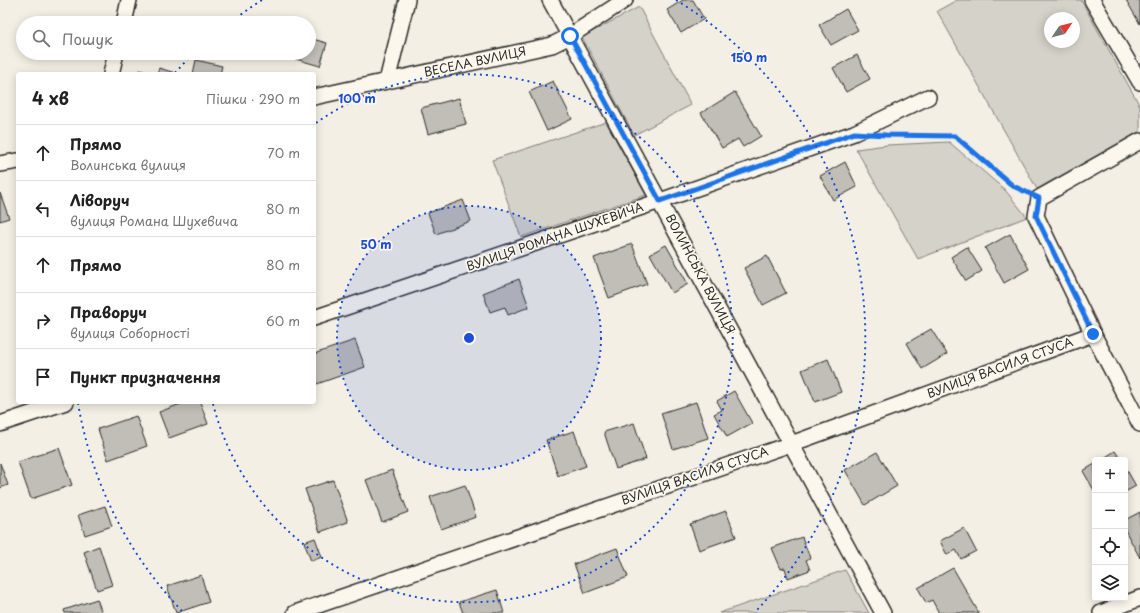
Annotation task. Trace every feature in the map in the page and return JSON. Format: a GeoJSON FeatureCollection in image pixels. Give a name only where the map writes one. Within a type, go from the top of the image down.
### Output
{"type":"FeatureCollection","features":[{"type":"Feature","properties":{"kind":"street"},"geometry":{"type":"LineString","coordinates":[[126,16],[129,0]]}},
{"type":"Feature","properties":{"kind":"street"},"geometry":{"type":"LineString","coordinates":[[387,81],[408,0]]}},
{"type":"Feature","properties":{"kind":"street","name":"ВОЛИНСЬКА ВУЛИЦЯ"},"geometry":{"type":"LineString","coordinates":[[550,0],[883,613]]}},
{"type":"Feature","properties":{"kind":"street","name":"ВЕСЕЛА ВУЛИЦЯ"},"geometry":{"type":"LineString","coordinates":[[316,97],[552,45],[570,36],[625,0]]}},
{"type":"Feature","properties":{"kind":"street"},"geometry":{"type":"LineString","coordinates":[[1092,0],[1140,82]]}},
{"type":"Feature","properties":{"kind":"street"},"geometry":{"type":"LineString","coordinates":[[111,72],[114,60]]}},
{"type":"Feature","properties":{"kind":"street","name":"ВУЛИЦЯ РОМАНА ШУХЕВИЧА"},"geometry":{"type":"LineString","coordinates":[[316,317],[660,201],[854,133],[928,97]]}},
{"type":"Feature","properties":{"kind":"street"},"geometry":{"type":"LineString","coordinates":[[1140,141],[1039,198],[1036,216],[1093,334],[1140,424]]}},
{"type":"Feature","properties":{"kind":"street"},"geometry":{"type":"LineString","coordinates":[[0,164],[16,161]]}},
{"type":"Feature","properties":{"kind":"street","name":"ВУЛИЦЯ ВАСИЛЯ СТУСА"},"geometry":{"type":"LineString","coordinates":[[295,613],[791,444],[1093,334]]}},
{"type":"Feature","properties":{"kind":"street"},"geometry":{"type":"LineString","coordinates":[[0,424],[60,404]]}},
{"type":"Feature","properties":{"kind":"street"},"geometry":{"type":"LineString","coordinates":[[1101,613],[1140,598]]}},
{"type":"Feature","properties":{"kind":"path"},"geometry":{"type":"LineString","coordinates":[[886,135],[955,136],[1013,186],[1039,198]]}},
{"type":"Feature","properties":{"kind":"shaded area"},"geometry":{"type":"Polygon","coordinates":[[[957,0],[1081,0],[1140,106],[1140,131],[1037,189],[937,11],[957,0]]]}},
{"type":"Feature","properties":{"kind":"shaded area"},"geometry":{"type":"Polygon","coordinates":[[[639,7],[691,105],[634,135],[582,37],[639,7]]]}},
{"type":"Feature","properties":{"kind":"shaded area"},"geometry":{"type":"Polygon","coordinates":[[[606,122],[646,195],[521,237],[492,160],[606,122]]]}},
{"type":"Feature","properties":{"kind":"shaded area"},"geometry":{"type":"Polygon","coordinates":[[[949,142],[1005,190],[1027,217],[918,259],[856,149],[887,145],[949,142]]]}},
{"type":"Feature","properties":{"kind":"shaded area"},"geometry":{"type":"Polygon","coordinates":[[[845,570],[869,613],[719,613],[845,570]]]}},
{"type":"Feature","properties":{"kind":"building"},"geometry":{"type":"Polygon","coordinates":[[[683,0],[693,0],[704,19],[681,33],[667,10],[683,0]]]}},
{"type":"Feature","properties":{"kind":"building"},"geometry":{"type":"Polygon","coordinates":[[[1126,0],[1140,0],[1140,24],[1126,0]]]}},
{"type":"Feature","properties":{"kind":"building"},"geometry":{"type":"Polygon","coordinates":[[[846,9],[858,30],[831,45],[819,25],[846,9]]]}},
{"type":"Feature","properties":{"kind":"building"},"geometry":{"type":"Polygon","coordinates":[[[316,40],[327,43],[320,66],[299,60],[316,60],[316,40]]]}},
{"type":"Feature","properties":{"kind":"building"},"geometry":{"type":"Polygon","coordinates":[[[857,55],[870,79],[846,92],[833,68],[857,55]]]}},
{"type":"Feature","properties":{"kind":"building"},"geometry":{"type":"Polygon","coordinates":[[[196,60],[222,66],[220,72],[193,72],[196,60]]]}},
{"type":"Feature","properties":{"kind":"building"},"geometry":{"type":"Polygon","coordinates":[[[159,68],[172,72],[158,72],[159,68]]]}},
{"type":"Feature","properties":{"kind":"building"},"geometry":{"type":"Polygon","coordinates":[[[553,81],[572,119],[547,131],[529,92],[553,81]]]}},
{"type":"Feature","properties":{"kind":"building"},"geometry":{"type":"Polygon","coordinates":[[[735,92],[761,136],[743,147],[738,139],[722,148],[701,113],[735,92]]]}},
{"type":"Feature","properties":{"kind":"building"},"geometry":{"type":"Polygon","coordinates":[[[459,98],[466,124],[428,134],[421,108],[459,98]]]}},
{"type":"Feature","properties":{"kind":"building"},"geometry":{"type":"Polygon","coordinates":[[[845,162],[857,187],[833,200],[820,176],[845,162]]]}},
{"type":"Feature","properties":{"kind":"building"},"geometry":{"type":"Polygon","coordinates":[[[0,193],[9,218],[0,221],[0,193]]]}},
{"type":"Feature","properties":{"kind":"building"},"geometry":{"type":"Polygon","coordinates":[[[463,200],[471,221],[436,234],[428,213],[463,200]]]}},
{"type":"Feature","properties":{"kind":"building"},"geometry":{"type":"Polygon","coordinates":[[[1010,234],[1029,269],[1004,283],[985,248],[1010,234]]]}},
{"type":"Feature","properties":{"kind":"building"},"geometry":{"type":"Polygon","coordinates":[[[632,244],[647,284],[609,298],[594,258],[632,244]]]}},
{"type":"Feature","properties":{"kind":"building"},"geometry":{"type":"Polygon","coordinates":[[[666,245],[688,284],[672,293],[650,254],[666,245]]]}},
{"type":"Feature","properties":{"kind":"building"},"geometry":{"type":"Polygon","coordinates":[[[967,247],[982,271],[966,281],[951,257],[967,247]]]}},
{"type":"Feature","properties":{"kind":"building"},"geometry":{"type":"Polygon","coordinates":[[[767,256],[786,293],[763,305],[744,268],[767,256]]]}},
{"type":"Feature","properties":{"kind":"building"},"geometry":{"type":"Polygon","coordinates":[[[519,279],[529,307],[508,315],[505,307],[490,312],[483,293],[519,279]]]}},
{"type":"Feature","properties":{"kind":"building"},"geometry":{"type":"Polygon","coordinates":[[[931,329],[947,354],[922,369],[907,343],[931,329]]]}},
{"type":"Feature","properties":{"kind":"building"},"geometry":{"type":"Polygon","coordinates":[[[355,340],[365,367],[317,384],[316,353],[355,340]]]}},
{"type":"Feature","properties":{"kind":"building"},"geometry":{"type":"Polygon","coordinates":[[[828,359],[841,392],[815,402],[802,370],[828,359]]]}},
{"type":"Feature","properties":{"kind":"building"},"geometry":{"type":"Polygon","coordinates":[[[734,391],[752,423],[727,437],[714,414],[722,410],[717,401],[734,391]]]}},
{"type":"Feature","properties":{"kind":"building"},"geometry":{"type":"Polygon","coordinates":[[[696,402],[708,438],[673,449],[661,413],[696,402]]]}},
{"type":"Feature","properties":{"kind":"building"},"geometry":{"type":"Polygon","coordinates":[[[181,404],[201,404],[208,424],[169,438],[159,412],[181,404]]]}},
{"type":"Feature","properties":{"kind":"building"},"geometry":{"type":"Polygon","coordinates":[[[136,416],[147,446],[108,460],[98,429],[136,416]]]}},
{"type":"Feature","properties":{"kind":"building"},"geometry":{"type":"Polygon","coordinates":[[[634,423],[646,459],[616,469],[604,432],[634,423]]]}},
{"type":"Feature","properties":{"kind":"building"},"geometry":{"type":"Polygon","coordinates":[[[574,431],[586,466],[558,476],[546,440],[574,431]]]}},
{"type":"Feature","properties":{"kind":"building"},"geometry":{"type":"Polygon","coordinates":[[[59,448],[72,485],[31,499],[18,462],[59,448]]]}},
{"type":"Feature","properties":{"kind":"building"},"geometry":{"type":"Polygon","coordinates":[[[1115,451],[1119,457],[1106,457],[1115,451]]]}},
{"type":"Feature","properties":{"kind":"building"},"geometry":{"type":"Polygon","coordinates":[[[877,452],[897,486],[865,505],[845,470],[877,452]]]}},
{"type":"Feature","properties":{"kind":"building"},"geometry":{"type":"Polygon","coordinates":[[[0,463],[8,485],[0,488],[0,463]]]}},
{"type":"Feature","properties":{"kind":"building"},"geometry":{"type":"Polygon","coordinates":[[[1092,466],[1092,487],[1083,471],[1092,466]]]}},
{"type":"Feature","properties":{"kind":"building"},"geometry":{"type":"Polygon","coordinates":[[[392,470],[408,512],[382,522],[366,480],[392,470]]]}},
{"type":"Feature","properties":{"kind":"building"},"geometry":{"type":"Polygon","coordinates":[[[1128,472],[1136,486],[1128,490],[1128,472]]]}},
{"type":"Feature","properties":{"kind":"building"},"geometry":{"type":"Polygon","coordinates":[[[333,480],[348,522],[320,532],[305,489],[333,480]]]}},
{"type":"Feature","properties":{"kind":"building"},"geometry":{"type":"Polygon","coordinates":[[[465,485],[476,517],[441,529],[430,497],[465,485]]]}},
{"type":"Feature","properties":{"kind":"building"},"geometry":{"type":"Polygon","coordinates":[[[105,506],[112,526],[85,535],[78,515],[105,506]]]}},
{"type":"Feature","properties":{"kind":"building"},"geometry":{"type":"Polygon","coordinates":[[[726,511],[736,537],[699,550],[690,524],[726,511]]]}},
{"type":"Feature","properties":{"kind":"building"},"geometry":{"type":"Polygon","coordinates":[[[1140,512],[1140,558],[1128,536],[1128,518],[1140,512]]]}},
{"type":"Feature","properties":{"kind":"building"},"geometry":{"type":"Polygon","coordinates":[[[964,528],[976,551],[961,559],[956,550],[947,555],[940,541],[964,528]]]}},
{"type":"Feature","properties":{"kind":"building"},"geometry":{"type":"Polygon","coordinates":[[[802,537],[810,558],[806,560],[810,570],[788,578],[785,568],[781,569],[772,548],[802,537]]]}},
{"type":"Feature","properties":{"kind":"building"},"geometry":{"type":"Polygon","coordinates":[[[315,538],[322,557],[311,561],[304,542],[315,538]]]}},
{"type":"Feature","properties":{"kind":"building"},"geometry":{"type":"Polygon","coordinates":[[[99,546],[112,585],[97,590],[84,552],[99,546]]]}},
{"type":"Feature","properties":{"kind":"building"},"geometry":{"type":"Polygon","coordinates":[[[617,548],[628,577],[585,593],[574,564],[617,548]]]}},
{"type":"Feature","properties":{"kind":"building"},"geometry":{"type":"Polygon","coordinates":[[[953,568],[979,613],[939,613],[932,600],[926,603],[918,588],[953,568]]]}},
{"type":"Feature","properties":{"kind":"building"},"geometry":{"type":"Polygon","coordinates":[[[201,575],[209,602],[176,613],[167,586],[201,575]]]}},
{"type":"Feature","properties":{"kind":"building"},"geometry":{"type":"Polygon","coordinates":[[[497,590],[504,613],[463,613],[459,602],[497,590]]]}},
{"type":"Feature","properties":{"kind":"building"},"geometry":{"type":"Polygon","coordinates":[[[97,599],[102,613],[65,613],[64,610],[97,599]]]}},
{"type":"Feature","properties":{"kind":"route"},"geometry":{"type":"LineString","coordinates":[[570,36],[660,201],[854,133],[955,136],[1013,186],[1039,198],[1036,216],[1093,334]]}}]}
